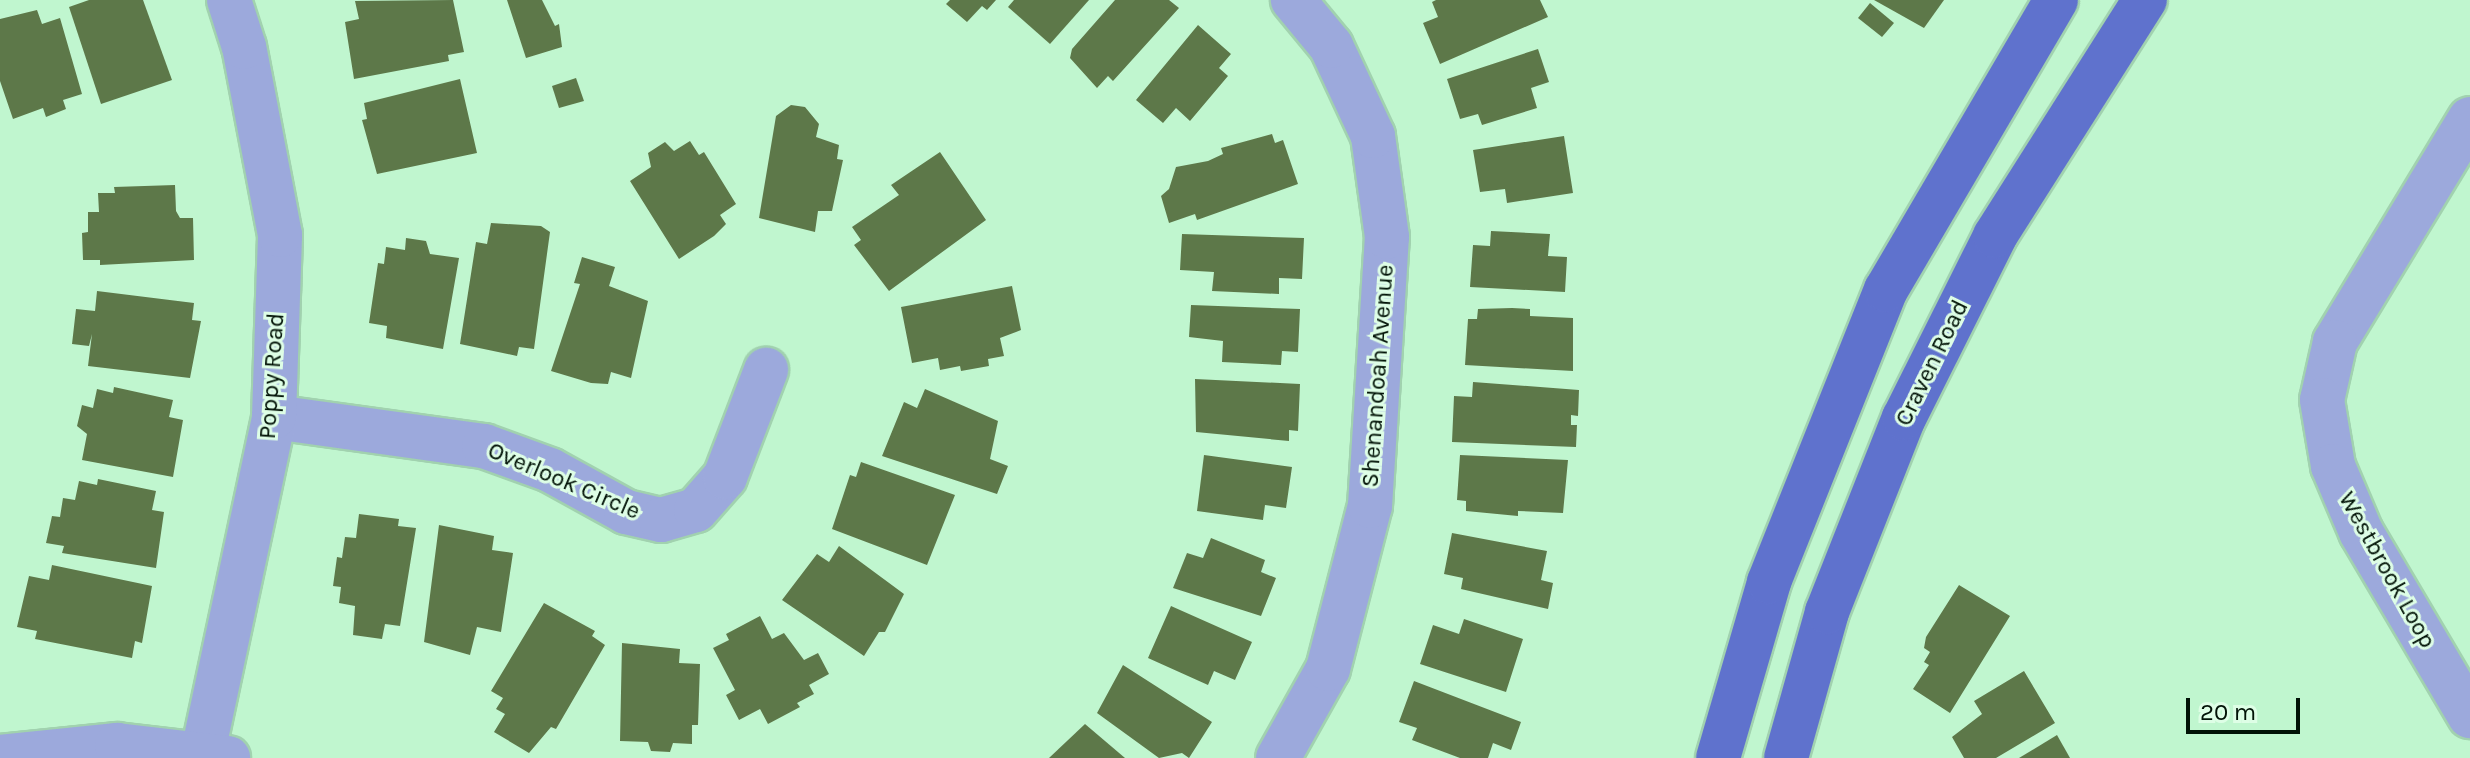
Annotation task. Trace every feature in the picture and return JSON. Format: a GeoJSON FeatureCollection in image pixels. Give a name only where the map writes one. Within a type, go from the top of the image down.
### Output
{"type":"FeatureCollection","features":[{"type":"Feature","properties":{"kind":"main road"},"geometry":{"type":"LineString","coordinates":[[1718,758],[1769,582],[1886,290],[2056,0]]}},
{"type":"Feature","properties":{"kind":"main road","name":"Craven Road"},"geometry":{"type":"LineString","coordinates":[[1786,758],[1827,612],[1904,418],[1995,236],[2145,0]]}},
{"type":"Feature","properties":{"kind":"street","name":"Poppy Road"},"geometry":{"type":"LineString","coordinates":[[216,755],[274,417],[280,235],[244,47],[229,0]]}},
{"type":"Feature","properties":{"kind":"street","name":"Shenandoah Avenue"},"geometry":{"type":"LineString","coordinates":[[1278,758],[1328,669],[1370,506],[1387,237],[1373,136],[1331,46],[1293,0]]}},
{"type":"Feature","properties":{"kind":"street","name":"Westbrook Loop"},"geometry":{"type":"LineString","coordinates":[[2470,119],[2335,342],[2322,400],[2333,466],[2361,532],[2470,716]]}},
{"type":"Feature","properties":{"kind":"street","name":"Overlook Circle"},"geometry":{"type":"LineString","coordinates":[[274,417],[484,446],[550,470],[626,512],[661,520],[696,510],[725,477],[766,370]]}},
{"type":"Feature","properties":{"kind":"street"},"geometry":{"type":"LineString","coordinates":[[0,757],[117,745],[216,755]]}},
{"type":"Feature","properties":{"kind":"building"},"geometry":{"type":"Polygon","coordinates":[[[89,0],[143,0],[172,80],[101,104],[69,7],[89,0]]]}},
{"type":"Feature","properties":{"kind":"building"},"geometry":{"type":"Polygon","coordinates":[[[453,0],[464,52],[448,55],[449,61],[354,79],[345,22],[359,19],[355,1],[453,0]]]}},
{"type":"Feature","properties":{"kind":"building"},"geometry":{"type":"Polygon","coordinates":[[[507,0],[542,0],[555,26],[559,24],[562,47],[526,58],[507,0]]]}},
{"type":"Feature","properties":{"kind":"building"},"geometry":{"type":"Polygon","coordinates":[[[950,0],[996,0],[987,10],[982,6],[967,22],[946,4],[950,0]]]}},
{"type":"Feature","properties":{"kind":"building"},"geometry":{"type":"Polygon","coordinates":[[[1014,0],[1089,0],[1050,44],[1008,7],[1014,0]]]}},
{"type":"Feature","properties":{"kind":"building"},"geometry":{"type":"Polygon","coordinates":[[[1115,0],[1169,0],[1179,8],[1113,81],[1108,76],[1097,88],[1070,58],[1072,49],[1115,0]]]}},
{"type":"Feature","properties":{"kind":"building"},"geometry":{"type":"Polygon","coordinates":[[[1540,0],[1548,17],[1440,64],[1423,23],[1438,17],[1432,2],[1540,0]]]}},
{"type":"Feature","properties":{"kind":"building"},"geometry":{"type":"Polygon","coordinates":[[[1874,0],[1944,0],[1924,28],[1874,0]]]}},
{"type":"Feature","properties":{"kind":"building"},"geometry":{"type":"Polygon","coordinates":[[[1870,3],[1894,23],[1882,37],[1858,18],[1870,3]]]}},
{"type":"Feature","properties":{"kind":"building"},"geometry":{"type":"Polygon","coordinates":[[[37,10],[42,24],[60,18],[82,94],[63,100],[66,109],[46,117],[43,108],[13,119],[0,81],[0,19],[37,10]]]}},
{"type":"Feature","properties":{"kind":"building"},"geometry":{"type":"Polygon","coordinates":[[[1198,25],[1231,54],[1219,68],[1228,76],[1190,121],[1176,108],[1163,123],[1136,100],[1198,25]]]}},
{"type":"Feature","properties":{"kind":"building"},"geometry":{"type":"Polygon","coordinates":[[[1538,49],[1549,82],[1531,88],[1537,108],[1482,125],[1478,114],[1460,119],[1447,79],[1538,49]]]}},
{"type":"Feature","properties":{"kind":"building"},"geometry":{"type":"Polygon","coordinates":[[[576,78],[584,101],[559,108],[552,86],[576,78]]]}},
{"type":"Feature","properties":{"kind":"building"},"geometry":{"type":"Polygon","coordinates":[[[460,79],[477,153],[377,174],[362,120],[367,119],[364,103],[460,79]]]}},
{"type":"Feature","properties":{"kind":"building"},"geometry":{"type":"Polygon","coordinates":[[[791,105],[805,107],[819,124],[816,137],[839,145],[837,159],[843,160],[832,211],[818,211],[815,232],[759,218],[776,116],[791,105]]]}},
{"type":"Feature","properties":{"kind":"building"},"geometry":{"type":"Polygon","coordinates":[[[1272,134],[1275,143],[1283,140],[1298,184],[1197,220],[1195,214],[1169,223],[1161,196],[1169,189],[1176,167],[1208,161],[1223,154],[1221,148],[1272,134]]]}},
{"type":"Feature","properties":{"kind":"building"},"geometry":{"type":"Polygon","coordinates":[[[1564,136],[1573,193],[1507,203],[1505,189],[1480,192],[1473,150],[1564,136]]]}},
{"type":"Feature","properties":{"kind":"building"},"geometry":{"type":"Polygon","coordinates":[[[690,141],[699,155],[704,152],[736,204],[720,215],[726,224],[714,236],[679,259],[630,181],[651,167],[648,153],[665,142],[674,151],[690,141]]]}},
{"type":"Feature","properties":{"kind":"building"},"geometry":{"type":"Polygon","coordinates":[[[940,152],[986,220],[889,291],[854,245],[861,240],[852,227],[899,195],[891,185],[940,152]]]}},
{"type":"Feature","properties":{"kind":"building"},"geometry":{"type":"Polygon","coordinates":[[[175,185],[176,211],[180,218],[193,218],[194,260],[100,265],[100,260],[83,260],[82,233],[88,232],[88,212],[99,212],[98,193],[115,193],[114,187],[175,185]]]}},
{"type":"Feature","properties":{"kind":"building"},"geometry":{"type":"Polygon","coordinates":[[[491,223],[541,226],[550,232],[534,349],[519,347],[517,356],[460,344],[476,242],[487,244],[491,223]]]}},
{"type":"Feature","properties":{"kind":"building"},"geometry":{"type":"Polygon","coordinates":[[[1491,231],[1550,234],[1548,256],[1567,257],[1565,292],[1470,287],[1473,245],[1490,246],[1491,231]]]}},
{"type":"Feature","properties":{"kind":"building"},"geometry":{"type":"Polygon","coordinates":[[[1182,234],[1304,238],[1302,279],[1279,278],[1279,294],[1212,291],[1214,272],[1180,270],[1182,234]]]}},
{"type":"Feature","properties":{"kind":"building"},"geometry":{"type":"Polygon","coordinates":[[[406,238],[426,241],[430,254],[459,258],[443,349],[386,338],[387,326],[369,323],[378,263],[384,264],[386,247],[405,250],[406,238]]]}},
{"type":"Feature","properties":{"kind":"building"},"geometry":{"type":"Polygon","coordinates":[[[582,257],[615,267],[609,286],[648,301],[631,378],[611,372],[608,384],[591,383],[551,371],[580,284],[574,283],[582,257]]]}},
{"type":"Feature","properties":{"kind":"building"},"geometry":{"type":"Polygon","coordinates":[[[1012,286],[1021,330],[1000,338],[1004,356],[988,359],[989,366],[961,371],[960,366],[940,370],[938,358],[912,363],[901,307],[1012,286]]]}},
{"type":"Feature","properties":{"kind":"building"},"geometry":{"type":"Polygon","coordinates":[[[97,291],[194,303],[192,320],[201,321],[190,378],[88,366],[92,334],[89,346],[72,344],[76,309],[95,311],[97,291]]]}},
{"type":"Feature","properties":{"kind":"building"},"geometry":{"type":"Polygon","coordinates":[[[1191,305],[1300,309],[1298,352],[1282,351],[1281,365],[1222,362],[1223,341],[1189,337],[1191,305]]]}},
{"type":"Feature","properties":{"kind":"building"},"geometry":{"type":"Polygon","coordinates":[[[1478,309],[1530,309],[1530,316],[1573,318],[1573,371],[1465,365],[1468,319],[1477,319],[1478,309]]]}},
{"type":"Feature","properties":{"kind":"building"},"geometry":{"type":"Polygon","coordinates":[[[1195,379],[1300,384],[1298,431],[1289,430],[1289,441],[1196,432],[1195,379]]]}},
{"type":"Feature","properties":{"kind":"building"},"geometry":{"type":"Polygon","coordinates":[[[1473,382],[1579,390],[1578,416],[1571,415],[1571,425],[1577,425],[1576,447],[1452,442],[1454,396],[1472,397],[1473,382]]]}},
{"type":"Feature","properties":{"kind":"building"},"geometry":{"type":"Polygon","coordinates":[[[114,387],[173,400],[169,417],[183,420],[173,477],[82,460],[87,434],[77,426],[82,405],[93,408],[97,389],[113,393],[114,387]]]}},
{"type":"Feature","properties":{"kind":"building"},"geometry":{"type":"Polygon","coordinates":[[[925,389],[998,421],[990,459],[1008,466],[997,494],[882,456],[904,402],[917,408],[925,389]]]}},
{"type":"Feature","properties":{"kind":"building"},"geometry":{"type":"Polygon","coordinates":[[[1204,455],[1292,467],[1286,508],[1265,505],[1263,520],[1197,511],[1204,455]]]}},
{"type":"Feature","properties":{"kind":"building"},"geometry":{"type":"Polygon","coordinates":[[[1460,455],[1568,460],[1563,513],[1518,511],[1518,516],[1466,511],[1466,501],[1457,500],[1460,455]]]}},
{"type":"Feature","properties":{"kind":"building"},"geometry":{"type":"Polygon","coordinates":[[[861,462],[955,495],[927,565],[832,529],[850,475],[856,477],[861,462]]]}},
{"type":"Feature","properties":{"kind":"building"},"geometry":{"type":"Polygon","coordinates":[[[98,479],[156,491],[152,510],[164,512],[156,568],[62,553],[64,546],[46,543],[52,516],[60,517],[63,498],[75,500],[79,481],[97,485],[98,479]]]}},
{"type":"Feature","properties":{"kind":"building"},"geometry":{"type":"Polygon","coordinates":[[[359,514],[399,519],[398,526],[416,528],[400,626],[385,624],[382,639],[353,635],[355,606],[339,603],[341,587],[333,586],[337,557],[342,558],[345,537],[356,538],[359,514]]]}},
{"type":"Feature","properties":{"kind":"building"},"geometry":{"type":"Polygon","coordinates":[[[439,525],[494,536],[492,550],[513,553],[501,632],[477,627],[470,655],[424,642],[439,525]]]}},
{"type":"Feature","properties":{"kind":"building"},"geometry":{"type":"Polygon","coordinates":[[[1452,533],[1547,551],[1541,580],[1553,583],[1548,609],[1461,589],[1463,578],[1444,574],[1452,533]]]}},
{"type":"Feature","properties":{"kind":"building"},"geometry":{"type":"Polygon","coordinates":[[[1211,538],[1265,560],[1261,572],[1276,578],[1261,616],[1173,588],[1187,553],[1203,558],[1211,538]]]}},
{"type":"Feature","properties":{"kind":"building"},"geometry":{"type":"Polygon","coordinates":[[[839,546],[904,594],[885,632],[879,632],[864,656],[782,600],[817,554],[829,562],[839,546]]]}},
{"type":"Feature","properties":{"kind":"building"},"geometry":{"type":"Polygon","coordinates":[[[52,565],[152,586],[142,643],[135,641],[132,658],[35,639],[37,631],[17,627],[29,576],[49,580],[52,565]]]}},
{"type":"Feature","properties":{"kind":"building"},"geometry":{"type":"Polygon","coordinates":[[[1959,585],[2010,616],[1950,713],[1913,689],[1929,665],[1924,662],[1930,652],[1924,648],[1926,637],[1959,585]]]}},
{"type":"Feature","properties":{"kind":"building"},"geometry":{"type":"Polygon","coordinates":[[[544,603],[595,631],[592,636],[605,645],[556,729],[551,727],[529,753],[494,732],[505,714],[496,709],[503,698],[491,691],[544,603]]]}},
{"type":"Feature","properties":{"kind":"building"},"geometry":{"type":"Polygon","coordinates":[[[1171,606],[1252,642],[1235,680],[1214,671],[1208,685],[1148,658],[1171,606]]]}},
{"type":"Feature","properties":{"kind":"building"},"geometry":{"type":"Polygon","coordinates":[[[760,616],[772,639],[784,633],[804,660],[818,653],[829,674],[809,685],[814,694],[797,703],[800,707],[768,724],[760,709],[739,720],[726,695],[735,690],[713,648],[729,640],[726,634],[760,616]]]}},
{"type":"Feature","properties":{"kind":"building"},"geometry":{"type":"Polygon","coordinates":[[[1464,619],[1523,639],[1506,692],[1420,664],[1433,625],[1459,634],[1464,619]]]}},
{"type":"Feature","properties":{"kind":"building"},"geometry":{"type":"Polygon","coordinates":[[[622,643],[680,649],[679,663],[700,664],[698,725],[692,725],[692,744],[673,743],[670,752],[651,751],[648,742],[620,741],[622,643]]]}},
{"type":"Feature","properties":{"kind":"building"},"geometry":{"type":"Polygon","coordinates":[[[1123,665],[1212,722],[1189,758],[1182,753],[1159,758],[1097,713],[1123,665]]]}},
{"type":"Feature","properties":{"kind":"building"},"geometry":{"type":"Polygon","coordinates":[[[2024,671],[2055,723],[1996,758],[1964,758],[1952,737],[1982,714],[1974,701],[2024,671]]]}},
{"type":"Feature","properties":{"kind":"building"},"geometry":{"type":"Polygon","coordinates":[[[1414,681],[1521,722],[1511,750],[1493,743],[1488,758],[1460,758],[1412,740],[1417,728],[1399,722],[1414,681]]]}},
{"type":"Feature","properties":{"kind":"building"},"geometry":{"type":"Polygon","coordinates":[[[1085,724],[1125,758],[1049,758],[1085,724]]]}},
{"type":"Feature","properties":{"kind":"building"},"geometry":{"type":"Polygon","coordinates":[[[2057,735],[2070,758],[2019,758],[2057,735]]]}}]}
